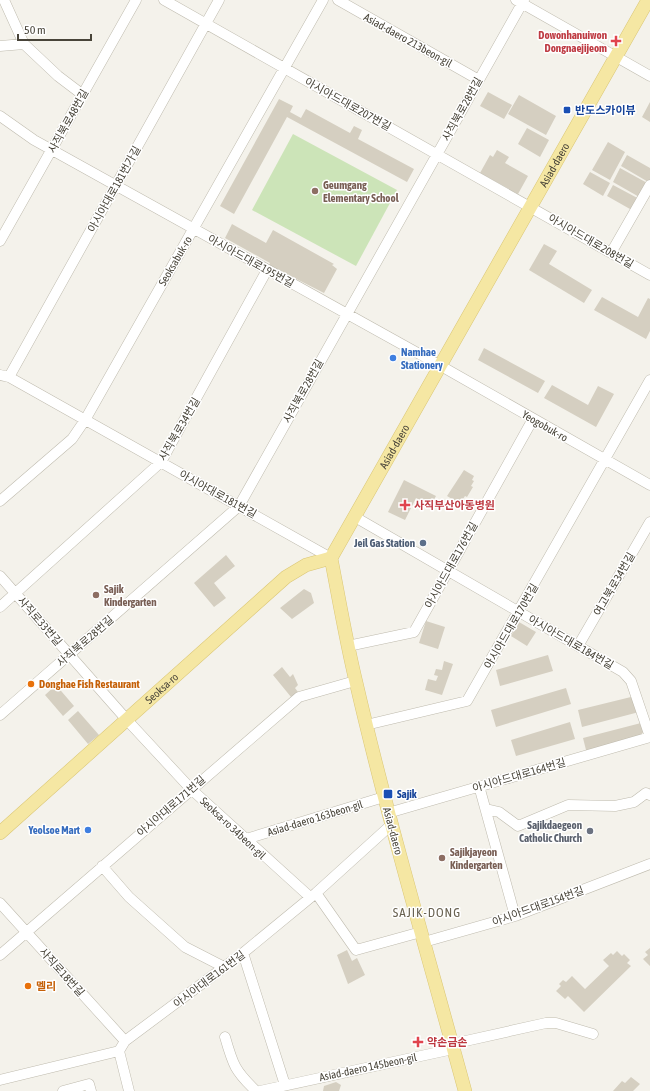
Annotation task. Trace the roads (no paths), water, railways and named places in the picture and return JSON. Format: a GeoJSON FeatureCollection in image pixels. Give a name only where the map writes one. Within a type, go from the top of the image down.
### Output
{"type":"FeatureCollection","features":[{"type":"Feature","properties":{"kind":"main road","name":"Asiad-daero"},"geometry":{"type":"LineString","coordinates":[[465,1091],[384,797],[355,681],[331,558],[648,0]]}},
{"type":"Feature","properties":{"kind":"main road","name":"Seoksa-ro"},"geometry":{"type":"LineString","coordinates":[[0,833],[286,577],[306,565],[331,558]]}},
{"type":"Feature","properties":{"kind":"street"},"geometry":{"type":"LineString","coordinates":[[4,0],[24,44],[58,76],[83,95]]}},
{"type":"Feature","properties":{"kind":"street","name":"사직북로48번길"},"geometry":{"type":"LineString","coordinates":[[0,241],[136,0]]}},
{"type":"Feature","properties":{"kind":"street","name":"아시아드대로207번길"},"geometry":{"type":"LineString","coordinates":[[164,0],[531,207]]}},
{"type":"Feature","properties":{"kind":"street","name":"아시아대로181번가길"},"geometry":{"type":"LineString","coordinates":[[5,376],[116,186],[219,0]]}},
{"type":"Feature","properties":{"kind":"street","name":"Seoksabuk-ro"},"geometry":{"type":"LineString","coordinates":[[0,501],[72,439],[85,420],[322,0]]}},
{"type":"Feature","properties":{"kind":"street","name":"Asiad-daero 213beon-gil"},"geometry":{"type":"LineString","coordinates":[[338,0],[479,80]]}},
{"type":"Feature","properties":{"kind":"street"},"geometry":{"type":"LineString","coordinates":[[521,1],[650,76]]}},
{"type":"Feature","properties":{"kind":"street","name":"사직북로28번길"},"geometry":{"type":"LineString","coordinates":[[0,715],[239,506],[479,80],[521,1]]}},
{"type":"Feature","properties":{"kind":"street"},"geometry":{"type":"LineString","coordinates":[[0,46],[24,44]]}},
{"type":"Feature","properties":{"kind":"street","name":"아시아드대로195번길"},"geometry":{"type":"LineString","coordinates":[[0,116],[51,150],[441,366]]}},
{"type":"Feature","properties":{"kind":"street"},"geometry":{"type":"LineString","coordinates":[[611,253],[650,185]]}},
{"type":"Feature","properties":{"kind":"street","name":"아시아드대로208번길"},"geometry":{"type":"LineString","coordinates":[[531,207],[650,275]]}},
{"type":"Feature","properties":{"kind":"street","name":"사직북로34번길"},"geometry":{"type":"LineString","coordinates":[[0,607],[161,462],[267,270]]}},
{"type":"Feature","properties":{"kind":"street","name":"Yeogobuk-ro"},"geometry":{"type":"LineString","coordinates":[[441,366],[650,485]]}},
{"type":"Feature","properties":{"kind":"street","name":"아시아대로181번길"},"geometry":{"type":"LineString","coordinates":[[5,376],[331,558]]}},
{"type":"Feature","properties":{"kind":"street","name":"아시아드대로170번길"},"geometry":{"type":"LineString","coordinates":[[366,725],[467,701],[650,380]]}},
{"type":"Feature","properties":{"kind":"street","name":"아시아드대로176번길"},"geometry":{"type":"LineString","coordinates":[[348,646],[414,632],[533,418]]}},
{"type":"Feature","properties":{"kind":"street","name":"아시아드대로184번길"},"geometry":{"type":"LineString","coordinates":[[355,517],[623,672],[631,681],[650,737]]}},
{"type":"Feature","properties":{"kind":"street","name":"여고북로34번길"},"geometry":{"type":"LineString","coordinates":[[578,646],[650,522]]}},
{"type":"Feature","properties":{"kind":"street","name":"사직로33번길"},"geometry":{"type":"LineString","coordinates":[[0,576],[127,720]]}},
{"type":"Feature","properties":{"kind":"street","name":"아시아대로171번길"},"geometry":{"type":"LineString","coordinates":[[0,954],[191,788],[299,698],[355,681]]}},
{"type":"Feature","properties":{"kind":"street","name":"Seoksa-ro 34beon-gil"},"geometry":{"type":"LineString","coordinates":[[127,720],[191,788],[246,839],[313,895],[356,950],[422,937]]}},
{"type":"Feature","properties":{"kind":"street","name":"아시아드대로164번길"},"geometry":{"type":"LineString","coordinates":[[390,819],[479,786],[650,737]]}},
{"type":"Feature","properties":{"kind":"street"},"geometry":{"type":"LineString","coordinates":[[479,786],[515,916]]}},
{"type":"Feature","properties":{"kind":"street"},"geometry":{"type":"LineString","coordinates":[[486,809],[499,812],[518,826],[568,805],[615,806],[634,802],[649,791]]}},
{"type":"Feature","properties":{"kind":"street","name":"Asiad-daero 163beon-gil"},"geometry":{"type":"LineString","coordinates":[[246,839],[384,797]]}},
{"type":"Feature","properties":{"kind":"street","name":"아시아대로161번길"},"geometry":{"type":"LineString","coordinates":[[119,1051],[125,1041],[243,953],[313,895],[390,819]]}},
{"type":"Feature","properties":{"kind":"street","name":"아시아드대로154번길"},"geometry":{"type":"LineString","coordinates":[[422,937],[515,916],[650,864]]}},
{"type":"Feature","properties":{"kind":"street"},"geometry":{"type":"LineString","coordinates":[[102,866],[129,897],[185,947],[224,967]]}},
{"type":"Feature","properties":{"kind":"street","name":"사직로18번길"},"geometry":{"type":"LineString","coordinates":[[0,903],[125,1041]]}},
{"type":"Feature","properties":{"kind":"street"},"geometry":{"type":"LineString","coordinates":[[243,953],[285,1085]]}},
{"type":"Feature","properties":{"kind":"street","name":"Asiad-daero 145beon-gil"},"geometry":{"type":"LineString","coordinates":[[260,1091],[452,1046],[546,1022],[556,1022],[593,1034]]}},
{"type":"Feature","properties":{"kind":"street"},"geometry":{"type":"LineString","coordinates":[[225,1037],[232,1064],[256,1091]]}},
{"type":"Feature","properties":{"kind":"street"},"geometry":{"type":"LineString","coordinates":[[0,1080],[119,1051],[129,1091]]}},
{"type":"Feature","properties":{"kind":"street"},"geometry":{"type":"LineString","coordinates":[[63,1091],[89,1084],[91,1091]]}},
{"type":"Feature","properties":{"kind":"place","name":"Dowonhanuiwon Dongnaejijeom"},"geometry":{"type":"Point","coordinates":[616,41]}},
{"type":"Feature","properties":{"kind":"place","name":"반도스카이뷰"},"geometry":{"type":"Point","coordinates":[567,110]}},
{"type":"Feature","properties":{"kind":"place","name":"Geumgang Elementary School"},"geometry":{"type":"Point","coordinates":[315,191]}},
{"type":"Feature","properties":{"kind":"place","name":"Namhae Stationery"},"geometry":{"type":"Point","coordinates":[393,358]}},
{"type":"Feature","properties":{"kind":"place","name":"사직부산아동병원"},"geometry":{"type":"Point","coordinates":[405,505]}},
{"type":"Feature","properties":{"kind":"place","name":"Jeil Gas Station"},"geometry":{"type":"Point","coordinates":[423,543]}},
{"type":"Feature","properties":{"kind":"place","name":"Sajik Kindergarten"},"geometry":{"type":"Point","coordinates":[96,595]}},
{"type":"Feature","properties":{"kind":"place","name":"Donghae Fish Restaurant"},"geometry":{"type":"Point","coordinates":[31,684]}},
{"type":"Feature","properties":{"kind":"place","name":"Sajik"},"geometry":{"type":"Point","coordinates":[388,794]}},
{"type":"Feature","properties":{"kind":"place","name":"Yeolsoe Mart"},"geometry":{"type":"Point","coordinates":[88,830]}},
{"type":"Feature","properties":{"kind":"place","name":"Sajikdaegeon Catholic Church"},"geometry":{"type":"Point","coordinates":[590,831]}},
{"type":"Feature","properties":{"kind":"place","name":"Sajikjayeon Kindergarten"},"geometry":{"type":"Point","coordinates":[442,858]}},
{"type":"Feature","properties":{"kind":"place","name":"멜리"},"geometry":{"type":"Point","coordinates":[28,986]}},
{"type":"Feature","properties":{"kind":"place","name":"약손금손"},"geometry":{"type":"Point","coordinates":[418,1042]}},
{"type":"Feature","properties":{"kind":"district","name":"SAJIK-DONG"},"geometry":{"type":"Point","coordinates":[427,912]}}]}
